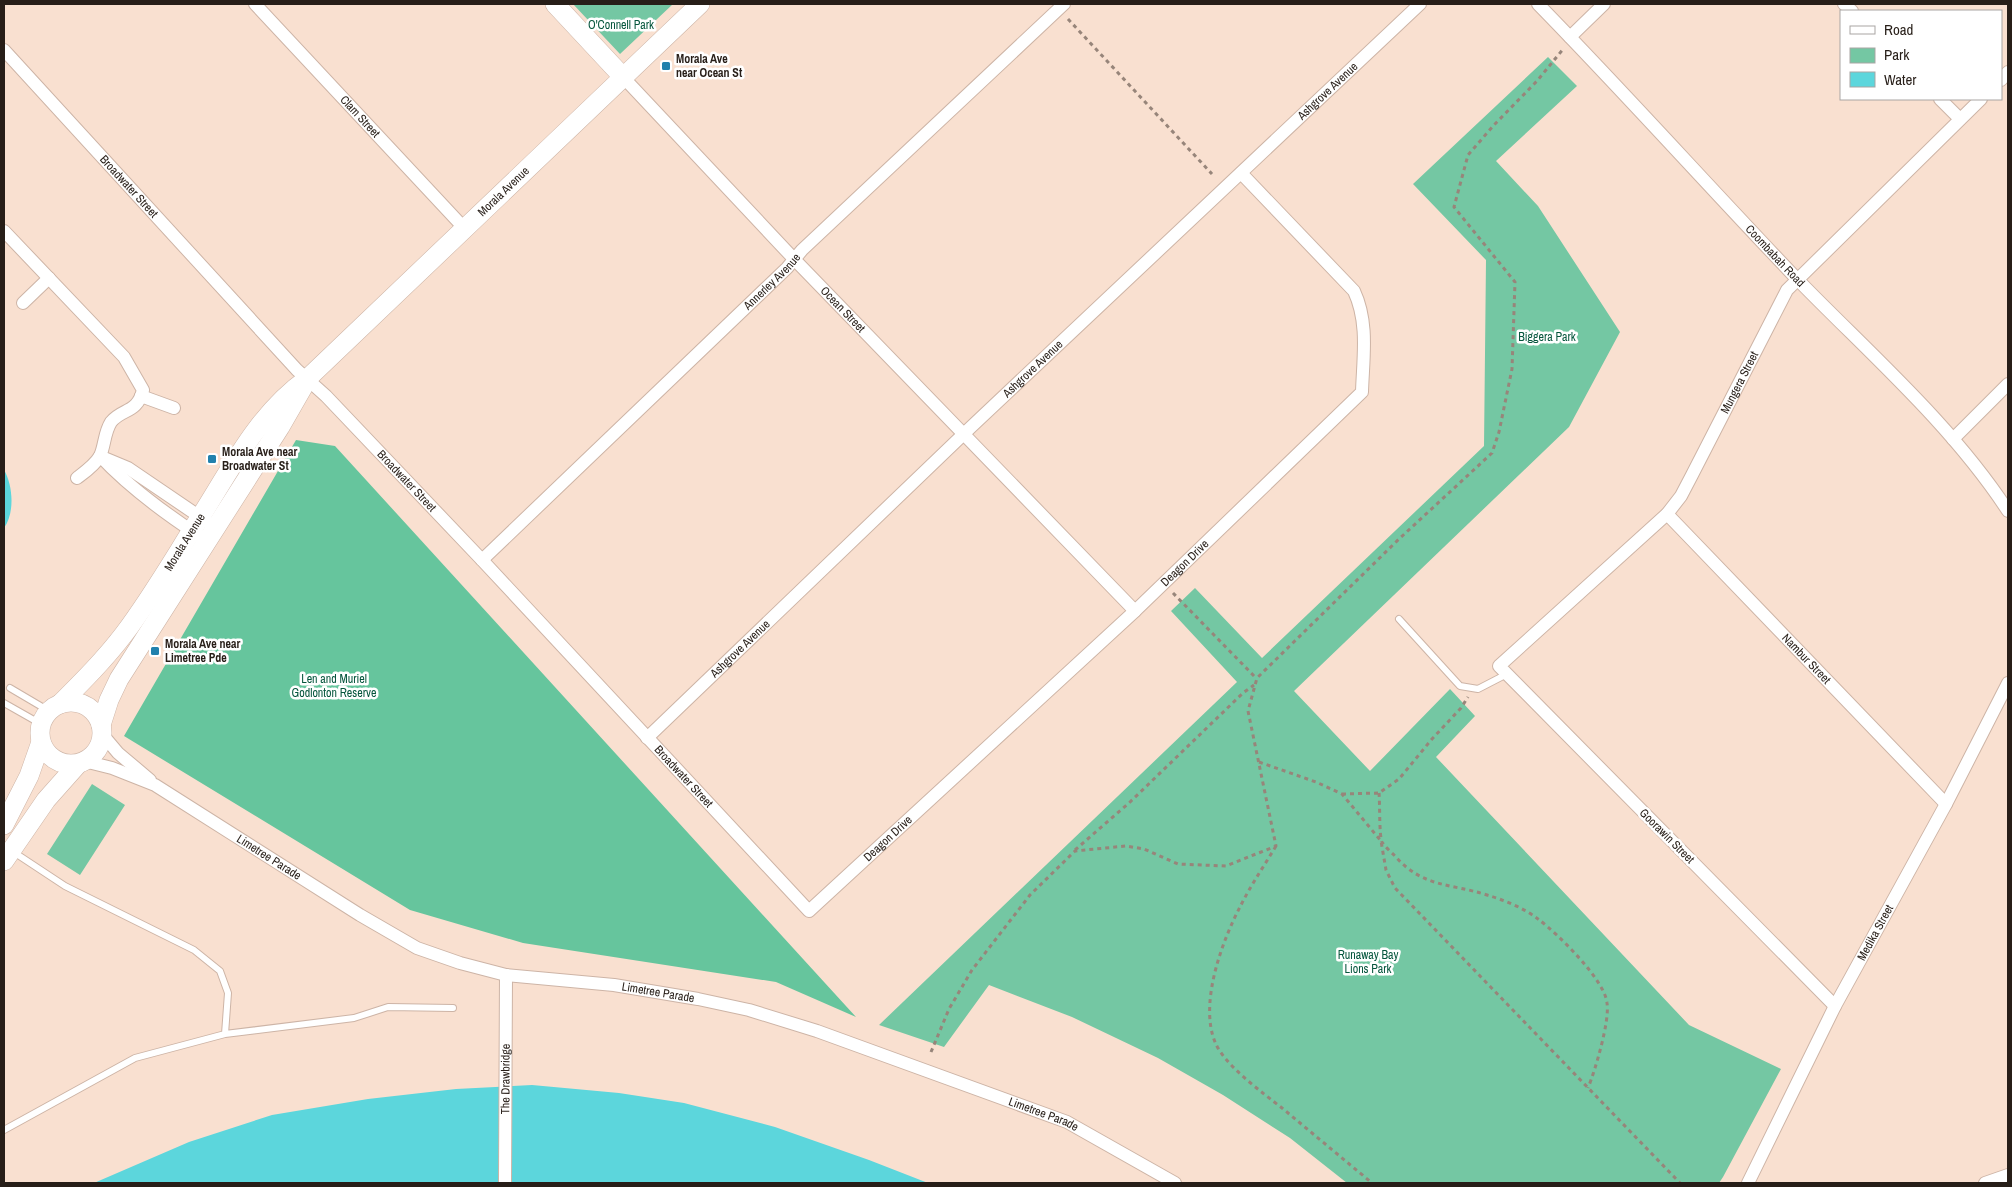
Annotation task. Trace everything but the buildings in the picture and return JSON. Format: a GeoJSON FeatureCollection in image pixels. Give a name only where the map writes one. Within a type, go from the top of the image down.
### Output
{"type":"FeatureCollection","features":[{"type":"Feature","properties":{"kind":"main road","name":"Ocean Street"},"geometry":{"type":"LineString","coordinates":[[555,4],[623,77]]}},
{"type":"Feature","properties":{"kind":"main road","name":"Morala Avenue"},"geometry":{"type":"LineString","coordinates":[[101,730],[109,700],[119,679],[263,420],[283,398],[308,379],[700,4]]}},
{"type":"Feature","properties":{"kind":"main road","name":"Morala Avenue"},"geometry":{"type":"LineString","coordinates":[[50,713],[87,677],[124,634],[203,529]]}},
{"type":"Feature","properties":{"kind":"main road"},"geometry":{"type":"LineString","coordinates":[[4,825],[33,767],[50,713],[77,703],[92,711],[101,730],[97,750],[81,762],[46,800],[7,856]]}},
{"type":"Feature","properties":{"kind":"main road"},"geometry":{"type":"LineString","coordinates":[[41,742],[45,750],[58,762],[67,764],[81,762]]}},
{"type":"Feature","properties":{"kind":"street","name":"Clam Street"},"geometry":{"type":"LineString","coordinates":[[255,4],[465,228]]}},
{"type":"Feature","properties":{"kind":"street","name":"Ashgrove Avenue"},"geometry":{"type":"LineString","coordinates":[[648,738],[963,434],[1420,4]]}},
{"type":"Feature","properties":{"kind":"street","name":"Coombabah Road"},"geometry":{"type":"LineString","coordinates":[[1538,4],[1797,279],[1953,438],[1995,491],[2008,512]]}},
{"type":"Feature","properties":{"kind":"street"},"geometry":{"type":"LineString","coordinates":[[1570,39],[1604,4]]}},
{"type":"Feature","properties":{"kind":"street","name":"Annerley Avenue"},"geometry":{"type":"LineString","coordinates":[[482,560],[794,260],[809,243],[1062,6]]}},
{"type":"Feature","properties":{"kind":"street","name":"Broadwater Street"},"geometry":{"type":"LineString","coordinates":[[4,50],[297,370],[308,379],[482,560],[809,911]]}},
{"type":"Feature","properties":{"kind":"street","name":"Ocean Street"},"geometry":{"type":"LineString","coordinates":[[623,77],[794,260],[1135,611]]}},
{"type":"Feature","properties":{"kind":"street"},"geometry":{"type":"LineString","coordinates":[[1941,100],[1960,119]]}},
{"type":"Feature","properties":{"kind":"street","name":"Mungera Street"},"geometry":{"type":"LineString","coordinates":[[1503,670],[1667,514],[1681,496],[1787,290],[1980,100]]}},
{"type":"Feature","properties":{"kind":"street","name":"Deagon Drive"},"geometry":{"type":"LineString","coordinates":[[809,911],[1135,611],[1362,392],[1364,330],[1362,312],[1354,291],[1241,173]]}},
{"type":"Feature","properties":{"kind":"street"},"geometry":{"type":"LineString","coordinates":[[4,232],[124,357],[143,390],[140,401],[127,412],[113,420],[107,429],[100,456],[91,467],[77,478]]}},
{"type":"Feature","properties":{"kind":"street"},"geometry":{"type":"LineString","coordinates":[[23,303],[49,278]]}},
{"type":"Feature","properties":{"kind":"street"},"geometry":{"type":"LineString","coordinates":[[1953,438],[2008,384]]}},
{"type":"Feature","properties":{"kind":"street"},"geometry":{"type":"LineString","coordinates":[[142,396],[174,408]]}},
{"type":"Feature","properties":{"kind":"street"},"geometry":{"type":"LineString","coordinates":[[100,456],[129,485],[203,529]]}},
{"type":"Feature","properties":{"kind":"street","name":"Nambur Street"},"geometry":{"type":"LineString","coordinates":[[1667,514],[1946,804]]}},
{"type":"Feature","properties":{"kind":"street","name":"Goorawin Street"},"geometry":{"type":"LineString","coordinates":[[1503,670],[1835,1006]]}},
{"type":"Feature","properties":{"kind":"street","name":"Medika Street"},"geometry":{"type":"LineString","coordinates":[[1748,1183],[1835,1006],[1946,804],[2008,683]]}},
{"type":"Feature","properties":{"kind":"street","name":"Limetree Parade"},"geometry":{"type":"LineString","coordinates":[[101,730],[118,753],[155,786]]}},
{"type":"Feature","properties":{"kind":"street","name":"Limetree Parade"},"geometry":{"type":"LineString","coordinates":[[81,762],[112,768],[155,786],[360,915],[417,948],[460,963],[506,975],[614,985],[698,999],[749,1010],[817,1031],[1067,1122],[1175,1183]]}},
{"type":"Feature","properties":{"kind":"street","name":"The Drawbridge"},"geometry":{"type":"LineString","coordinates":[[505,1183],[506,975]]}},
{"type":"Feature","properties":{"kind":"street"},"geometry":{"type":"LineString","coordinates":[[1986,1183],[2008,1175]]}},
{"type":"Feature","properties":{"kind":"lane"},"geometry":{"type":"LineString","coordinates":[[1399,619],[1460,686],[1478,689],[1503,670]]}},
{"type":"Feature","properties":{"kind":"lane"},"geometry":{"type":"LineString","coordinates":[[10,688],[50,713]]}},
{"type":"Feature","properties":{"kind":"lane"},"geometry":{"type":"LineString","coordinates":[[4,703],[50,713]]}},
{"type":"Feature","properties":{"kind":"lane"},"geometry":{"type":"LineString","coordinates":[[7,856],[194,950],[220,971],[228,993],[225,1034]]}},
{"type":"Feature","properties":{"kind":"lane"},"geometry":{"type":"LineString","coordinates":[[4,1130],[135,1058],[225,1034],[354,1018],[388,1007],[453,1008]]}},
{"type":"Feature","properties":{"kind":"path"},"geometry":{"type":"LineString","coordinates":[[1062,6],[1212,174]]}},
{"type":"Feature","properties":{"kind":"path"},"geometry":{"type":"LineString","coordinates":[[1372,1183],[1246,1079],[1216,1045],[1210,1028],[1210,1004],[1214,979],[1224,942],[1241,904],[1276,846],[1248,711],[1256,678],[1392,545],[1492,453],[1499,432],[1512,369],[1515,282],[1454,207],[1468,155],[1494,124],[1537,81],[1570,39]]}},
{"type":"Feature","properties":{"kind":"path"},"geometry":{"type":"LineString","coordinates":[[1164,583],[1256,678]]}},
{"type":"Feature","properties":{"kind":"path"},"geometry":{"type":"LineString","coordinates":[[931,1052],[949,1009],[972,970],[1030,894],[1129,803],[1243,693],[1255,685]]}},
{"type":"Feature","properties":{"kind":"path"},"geometry":{"type":"LineString","coordinates":[[1342,794],[1379,793],[1399,779],[1461,708],[1473,688]]}},
{"type":"Feature","properties":{"kind":"path"},"geometry":{"type":"LineString","coordinates":[[1259,762],[1316,782],[1342,794],[1405,868],[1421,878],[1495,897],[1538,919],[1576,955],[1593,975],[1603,991],[1607,1003],[1596,1069],[1588,1088]]}},
{"type":"Feature","properties":{"kind":"path"},"geometry":{"type":"LineString","coordinates":[[1379,793],[1381,841],[1386,870],[1395,888],[1680,1183]]}},
{"type":"Feature","properties":{"kind":"path"},"geometry":{"type":"LineString","coordinates":[[1075,851],[1126,846],[1144,849],[1178,864],[1226,866],[1276,846]]}},
{"type":"Feature","properties":{"kind":"green space","name":"O'Connell Park"},"geometry":{"type":"Polygon","coordinates":[[[573,4],[673,4],[620,54],[573,4]]]}},
{"type":"Feature","properties":{"kind":"green space","name":"Runaway Bay Lions Park"},"geometry":{"type":"Polygon","coordinates":[[[1548,57],[1577,86],[1496,161],[1538,206],[1620,332],[1569,427],[1294,691],[1370,771],[1450,689],[1475,716],[1436,757],[1689,1025],[1781,1069],[1719,1183],[1347,1183],[1290,1138],[1223,1095],[1158,1058],[1072,1017],[989,985],[944,1047],[879,1025],[1237,682],[1171,611],[1195,588],[1262,658],[1484,446],[1486,260],[1413,184],[1548,57]]]}},
{"type":"Feature","properties":{"kind":"green space","name":"Len and Muriel Godlonton Reserve"},"geometry":{"type":"Polygon","coordinates":[[[296,440],[335,446],[856,1017],[776,982],[523,943],[410,910],[124,736],[296,440]]]}},
{"type":"Feature","properties":{"kind":"green space"},"geometry":{"type":"Polygon","coordinates":[[[92,784],[125,805],[80,875],[47,854],[92,784]]]}},
{"type":"Feature","properties":{"kind":"water"},"geometry":{"type":"Polygon","coordinates":[[[4,470],[12,499],[10,515],[4,528],[4,470]]]}},
{"type":"Feature","properties":{"kind":"water"},"geometry":{"type":"Polygon","coordinates":[[[532,1085],[619,1093],[684,1103],[775,1127],[928,1183],[94,1183],[189,1142],[272,1115],[368,1099],[456,1089],[532,1085]]]}},
{"type":"Feature","properties":{"kind":"place","name":"Morala Ave near Ocean St"},"geometry":{"type":"Point","coordinates":[666,66]}},
{"type":"Feature","properties":{"kind":"place","name":"Morala Ave near Broadwater St"},"geometry":{"type":"Point","coordinates":[212,459]}},
{"type":"Feature","properties":{"kind":"place","name":"Morala Ave near Limetree Pde"},"geometry":{"type":"Point","coordinates":[155,651]}},
{"type":"Feature","properties":{"kind":"park label","name":"Biggera Park"},"geometry":{"type":"Point","coordinates":[1547,337]}}]}
